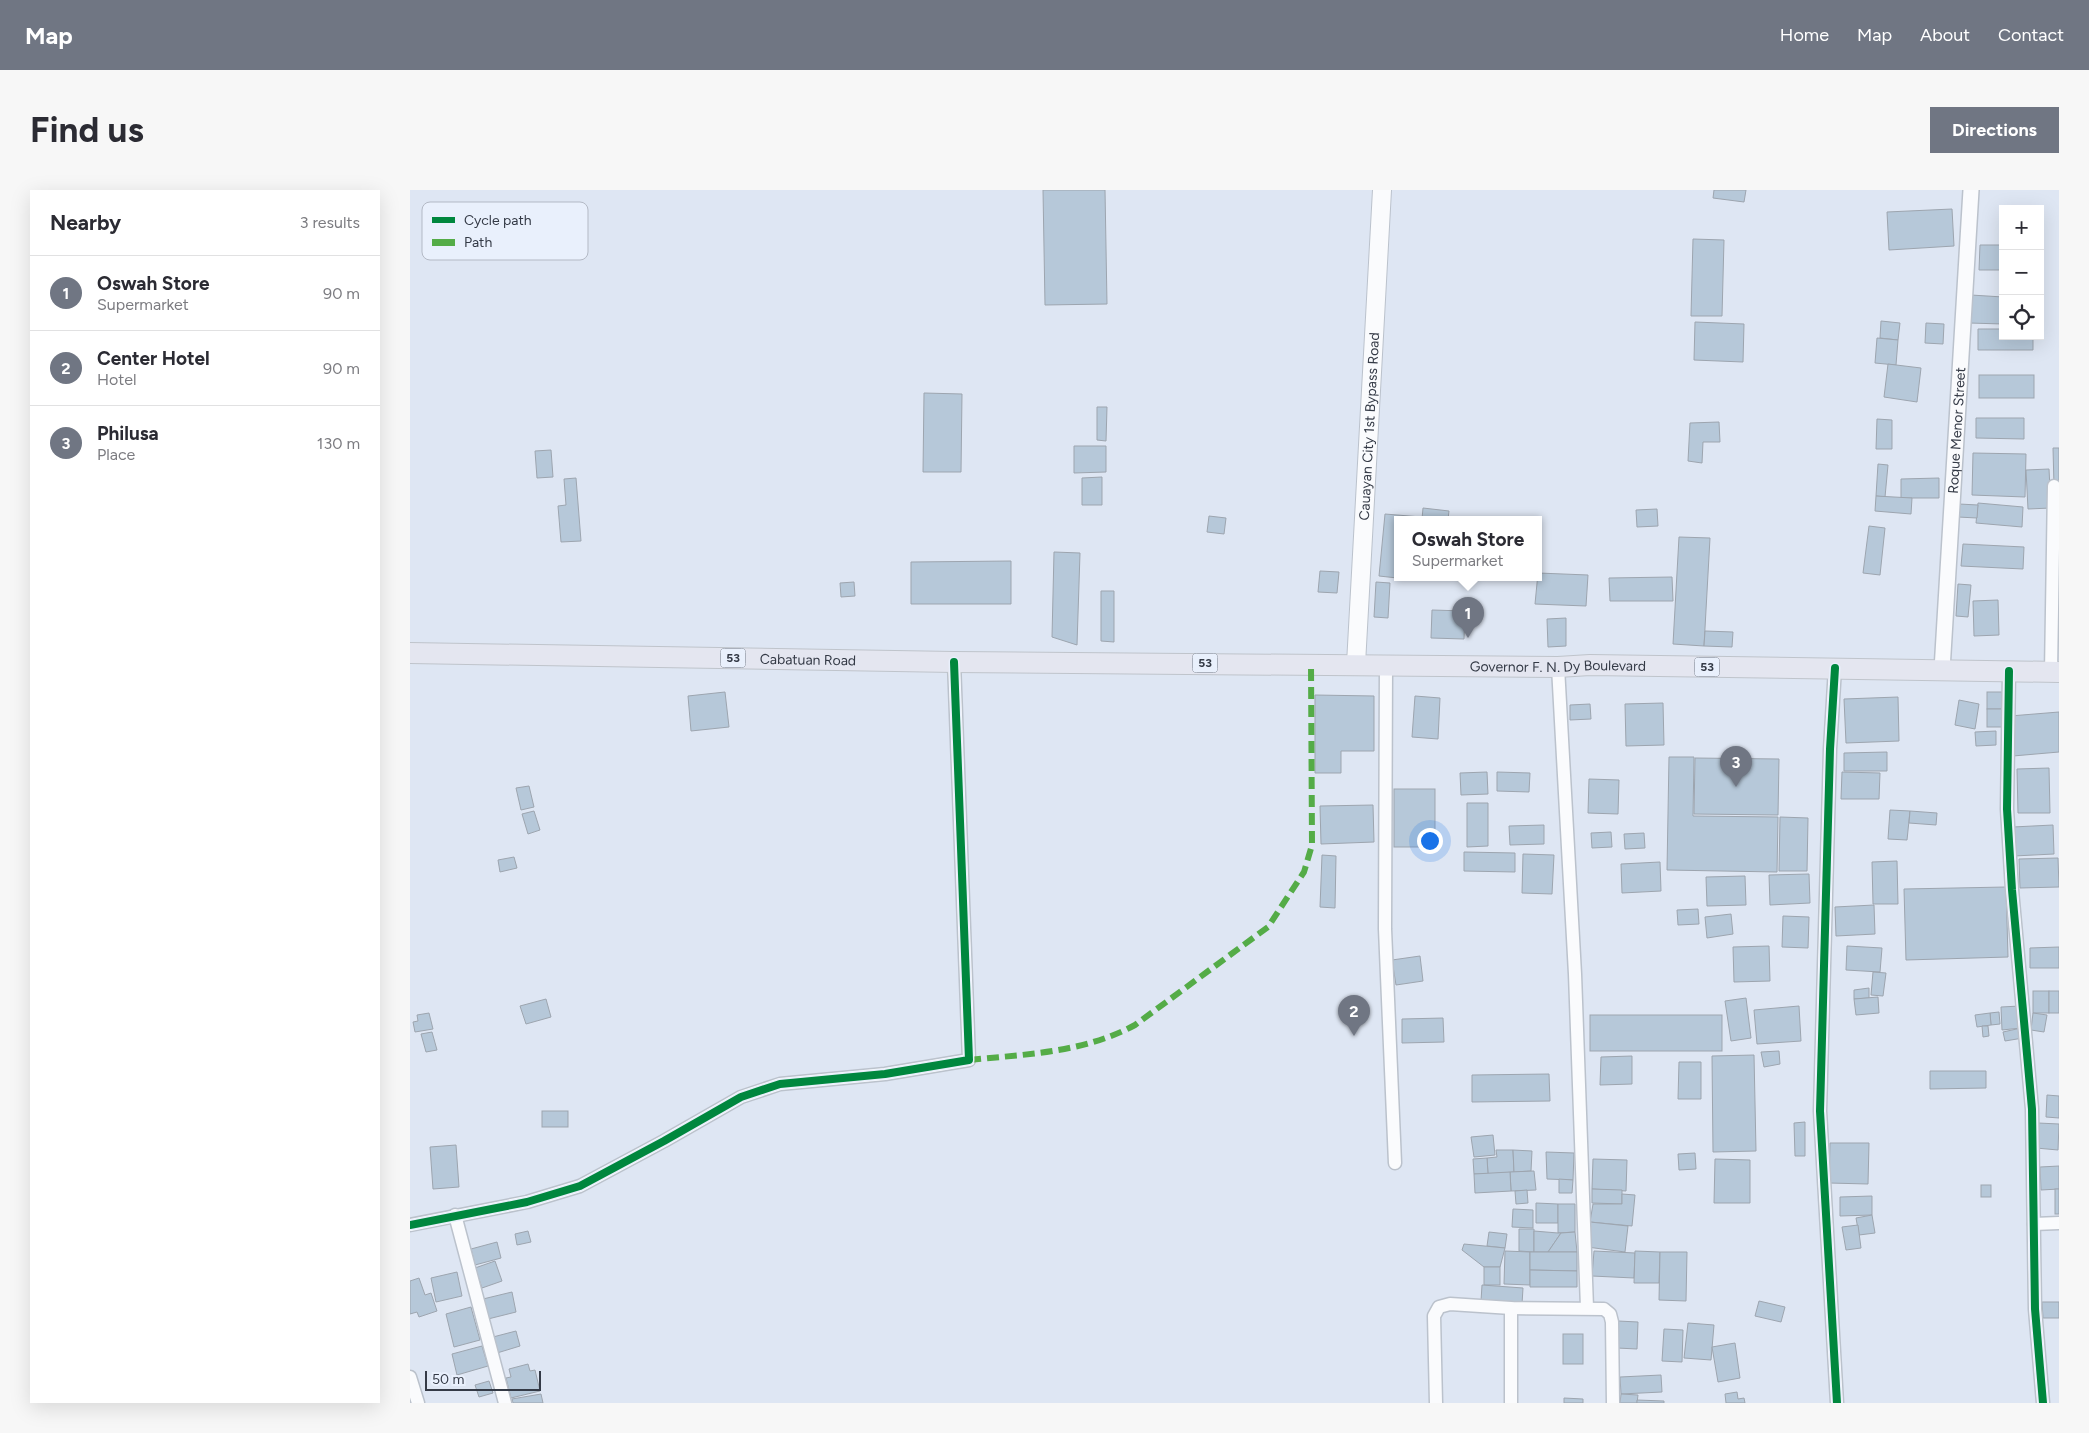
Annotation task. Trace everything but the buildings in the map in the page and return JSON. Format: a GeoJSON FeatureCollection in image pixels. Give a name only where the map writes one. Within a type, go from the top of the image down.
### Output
{"type":"FeatureCollection","features":[{"type":"Feature","properties":{"kind":"highway","name":"Cabatuan Road"},"geometry":{"type":"LineString","coordinates":[[410,653],[1055,662]]}},
{"type":"Feature","properties":{"kind":"highway","name":"Governor F. N. Dy Boulevard"},"geometry":{"type":"LineString","coordinates":[[1055,662],[1558,667],[1590,665],[2055,672]]}},
{"type":"Feature","properties":{"kind":"main road","name":"Cauayan City 1st Bypass Road"},"geometry":{"type":"LineString","coordinates":[[1356,664],[1382,190]]}},
{"type":"Feature","properties":{"kind":"street","name":"Roque Menor Street"},"geometry":{"type":"LineString","coordinates":[[1942,670],[1971,190]]}},
{"type":"Feature","properties":{"kind":"street"},"geometry":{"type":"LineString","coordinates":[[2054,486],[2055,672]]}},
{"type":"Feature","properties":{"kind":"street"},"geometry":{"type":"LineString","coordinates":[[410,1225],[527,1202],[580,1186],[741,1097],[780,1084],[885,1074],[969,1060],[954,662]]}},
{"type":"Feature","properties":{"kind":"street"},"geometry":{"type":"LineString","coordinates":[[1386,664],[1385,928],[1395,1163]]}},
{"type":"Feature","properties":{"kind":"street"},"geometry":{"type":"LineString","coordinates":[[1558,667],[1575,974],[1587,1308]]}},
{"type":"Feature","properties":{"kind":"street"},"geometry":{"type":"LineString","coordinates":[[1835,668],[1830,750],[1820,1111],[1837,1403]]}},
{"type":"Feature","properties":{"kind":"street"},"geometry":{"type":"LineString","coordinates":[[2009,671],[2007,808],[2012,890],[2032,1109],[2035,1309],[2043,1403]]}},
{"type":"Feature","properties":{"kind":"street"},"geometry":{"type":"LineString","coordinates":[[455,1215],[505,1403]]}},
{"type":"Feature","properties":{"kind":"street"},"geometry":{"type":"LineString","coordinates":[[2034,1224],[2059,1223]]}},
{"type":"Feature","properties":{"kind":"street"},"geometry":{"type":"LineString","coordinates":[[1436,1403],[1436,1311],[1443,1305],[1450,1304],[1511,1308],[1604,1309],[1611,1318],[1613,1403]]}},
{"type":"Feature","properties":{"kind":"street"},"geometry":{"type":"LineString","coordinates":[[1511,1308],[1511,1403]]}},
{"type":"Feature","properties":{"kind":"street"},"geometry":{"type":"LineString","coordinates":[[410,1377],[418,1403]]}},
{"type":"Feature","properties":{"kind":"marked path"},"geometry":{"type":"LineString","coordinates":[[969,1060],[1054,1051],[1075,1047],[1115,1034],[1135,1025],[1268,927],[1304,872],[1312,845],[1311,664]]}},
{"type":"Feature","properties":{"kind":"cycle path"},"geometry":{"type":"LineString","coordinates":[[410,1225],[527,1202],[580,1186],[741,1097],[780,1084],[885,1074],[969,1060],[954,662]]}},
{"type":"Feature","properties":{"kind":"cycle path"},"geometry":{"type":"LineString","coordinates":[[1835,668],[1830,749],[1820,1111],[1837,1403]]}},
{"type":"Feature","properties":{"kind":"cycle path"},"geometry":{"type":"LineString","coordinates":[[2009,671],[2007,809],[2012,890],[2032,1109],[2035,1309],[2043,1403]]}},
{"type":"Feature","properties":{"kind":"place","name":"Oswah Store"},"geometry":{"type":"Point","coordinates":[1468,638]}},
{"type":"Feature","properties":{"kind":"place","name":"Philusa"},"geometry":{"type":"Point","coordinates":[1736,787]}},
{"type":"Feature","properties":{"kind":"place","name":"Center Hotel"},"geometry":{"type":"Point","coordinates":[1354,1036]}}]}
